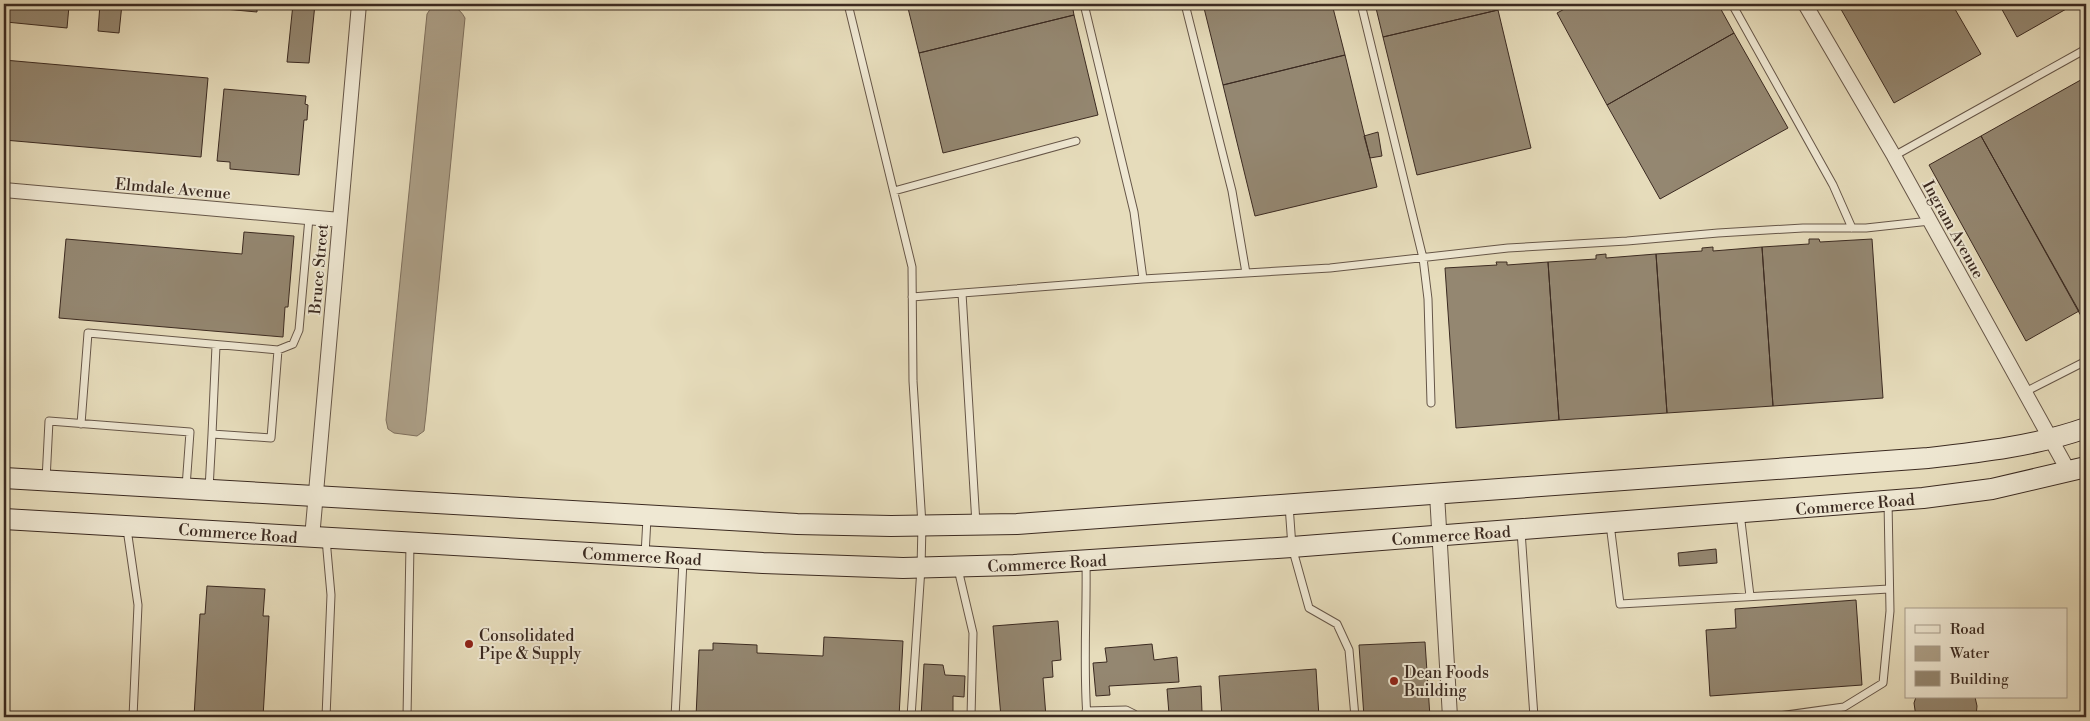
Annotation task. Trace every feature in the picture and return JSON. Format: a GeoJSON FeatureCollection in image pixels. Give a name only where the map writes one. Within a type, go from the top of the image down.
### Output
{"type":"FeatureCollection","features":[{"type":"Feature","properties":{"kind":"main road"},"geometry":{"type":"LineString","coordinates":[[4,478],[828,525],[976,525],[1017,524],[1289,505],[1928,458],[1990,450],[2050,439],[2086,428]]}},
{"type":"Feature","properties":{"kind":"main road","name":"Commerce Road"},"geometry":{"type":"LineString","coordinates":[[4,518],[645,556],[832,566],[921,568],[1086,561],[1292,547],[1888,501],[1992,489],[2077,470]]}},
{"type":"Feature","properties":{"kind":"street","name":"Bruce Street"},"geometry":{"type":"LineString","coordinates":[[319,538],[316,496],[359,4]]}},
{"type":"Feature","properties":{"kind":"street","name":"Ingram Avenue"},"geometry":{"type":"LineString","coordinates":[[1805,4],[1894,156],[2050,439],[2077,470]]}},
{"type":"Feature","properties":{"kind":"street","name":"Elmdale Avenue"},"geometry":{"type":"LineString","coordinates":[[4,190],[340,220]]}},
{"type":"Feature","properties":{"kind":"street"},"geometry":{"type":"LineString","coordinates":[[1437,494],[1450,717]]}},
{"type":"Feature","properties":{"kind":"lane"},"geometry":{"type":"LineString","coordinates":[[848,4],[912,267],[914,381],[922,526],[911,717]]}},
{"type":"Feature","properties":{"kind":"lane"},"geometry":{"type":"LineString","coordinates":[[1084,4],[1134,212],[1143,279]]}},
{"type":"Feature","properties":{"kind":"lane"},"geometry":{"type":"LineString","coordinates":[[1185,4],[1232,192],[1246,273]]}},
{"type":"Feature","properties":{"kind":"lane"},"geometry":{"type":"LineString","coordinates":[[1361,4],[1423,258],[1428,299],[1431,403]]}},
{"type":"Feature","properties":{"kind":"lane"},"geometry":{"type":"LineString","coordinates":[[1732,4],[1833,185],[1852,228]]}},
{"type":"Feature","properties":{"kind":"lane"},"geometry":{"type":"LineString","coordinates":[[1894,156],[2086,50]]}},
{"type":"Feature","properties":{"kind":"lane"},"geometry":{"type":"LineString","coordinates":[[894,191],[1076,141]]}},
{"type":"Feature","properties":{"kind":"lane"},"geometry":{"type":"LineString","coordinates":[[80,424],[88,332],[216,346],[278,350],[293,344],[299,330],[309,218]]}},
{"type":"Feature","properties":{"kind":"lane"},"geometry":{"type":"LineString","coordinates":[[912,296],[1143,279],[1330,268],[1508,248],[1627,242],[1718,233],[1852,228],[1930,221]]}},
{"type":"Feature","properties":{"kind":"lane"},"geometry":{"type":"LineString","coordinates":[[962,293],[976,525]]}},
{"type":"Feature","properties":{"kind":"lane"},"geometry":{"type":"LineString","coordinates":[[209,490],[216,346]]}},
{"type":"Feature","properties":{"kind":"lane"},"geometry":{"type":"LineString","coordinates":[[212,434],[271,438],[278,350]]}},
{"type":"Feature","properties":{"kind":"lane"},"geometry":{"type":"LineString","coordinates":[[2025,392],[2086,361]]}},
{"type":"Feature","properties":{"kind":"lane"},"geometry":{"type":"LineString","coordinates":[[46,480],[49,421],[190,432],[186,488]]}},
{"type":"Feature","properties":{"kind":"lane"},"geometry":{"type":"LineString","coordinates":[[1772,717],[1844,707],[1883,683],[1890,611],[1888,501]]}},
{"type":"Feature","properties":{"kind":"lane"},"geometry":{"type":"LineString","coordinates":[[1289,505],[1292,547],[1309,608],[1337,624],[1349,650],[1355,717]]}},
{"type":"Feature","properties":{"kind":"lane"},"geometry":{"type":"LineString","coordinates":[[1740,513],[1750,596]]}},
{"type":"Feature","properties":{"kind":"lane"},"geometry":{"type":"LineString","coordinates":[[645,556],[647,515]]}},
{"type":"Feature","properties":{"kind":"lane"},"geometry":{"type":"LineString","coordinates":[[1610,523],[1620,604],[1890,589]]}},
{"type":"Feature","properties":{"kind":"lane"},"geometry":{"type":"LineString","coordinates":[[126,526],[138,605],[133,717]]}},
{"type":"Feature","properties":{"kind":"lane"},"geometry":{"type":"LineString","coordinates":[[1521,529],[1534,717]]}},
{"type":"Feature","properties":{"kind":"lane"},"geometry":{"type":"LineString","coordinates":[[319,538],[331,595],[326,717]]}},
{"type":"Feature","properties":{"kind":"lane"},"geometry":{"type":"LineString","coordinates":[[407,717],[410,543]]}},
{"type":"Feature","properties":{"kind":"lane"},"geometry":{"type":"LineString","coordinates":[[675,717],[684,558]]}},
{"type":"Feature","properties":{"kind":"lane"},"geometry":{"type":"LineString","coordinates":[[1086,561],[1087,636],[1084,686],[1086,714],[1126,710],[1134,714],[1135,717]]}},
{"type":"Feature","properties":{"kind":"lane"},"geometry":{"type":"LineString","coordinates":[[958,567],[973,633],[971,717]]}},
{"type":"Feature","properties":{"kind":"water"},"geometry":{"type":"Polygon","coordinates":[[[440,5],[455,7],[465,18],[426,414],[424,431],[417,436],[394,433],[388,429],[386,420],[427,14],[431,8],[440,5]]]}},
{"type":"Feature","properties":{"kind":"building"},"geometry":{"type":"Polygon","coordinates":[[[7,4],[69,6],[67,28],[6,22],[7,4]]]}},
{"type":"Feature","properties":{"kind":"building"},"geometry":{"type":"Polygon","coordinates":[[[100,4],[122,4],[119,33],[98,31],[100,4]]]}},
{"type":"Feature","properties":{"kind":"building"},"geometry":{"type":"Polygon","coordinates":[[[170,4],[257,4],[257,12],[170,4]]]}},
{"type":"Feature","properties":{"kind":"building"},"geometry":{"type":"Polygon","coordinates":[[[293,4],[315,4],[309,63],[287,62],[293,4]]]}},
{"type":"Feature","properties":{"kind":"building"},"geometry":{"type":"Polygon","coordinates":[[[907,4],[1072,4],[1074,15],[919,53],[907,4]]]}},
{"type":"Feature","properties":{"kind":"building"},"geometry":{"type":"Polygon","coordinates":[[[1203,4],[1332,4],[1345,55],[1223,85],[1203,4]]]}},
{"type":"Feature","properties":{"kind":"building"},"geometry":{"type":"Polygon","coordinates":[[[1375,4],[1497,4],[1498,10],[1383,37],[1375,4]]]}},
{"type":"Feature","properties":{"kind":"building"},"geometry":{"type":"Polygon","coordinates":[[[1574,4],[1718,4],[1734,33],[1607,105],[1557,13],[1574,4]]]}},
{"type":"Feature","properties":{"kind":"building"},"geometry":{"type":"Polygon","coordinates":[[[1838,4],[1952,4],[1981,54],[1894,103],[1838,4]]]}},
{"type":"Feature","properties":{"kind":"building"},"geometry":{"type":"Polygon","coordinates":[[[1999,4],[2075,4],[2017,37],[1999,4]]]}},
{"type":"Feature","properties":{"kind":"building"},"geometry":{"type":"Polygon","coordinates":[[[1498,10],[1531,148],[1417,175],[1383,37],[1498,10]]]}},
{"type":"Feature","properties":{"kind":"building"},"geometry":{"type":"Polygon","coordinates":[[[1074,15],[1098,115],[943,153],[919,53],[1074,15]]]}},
{"type":"Feature","properties":{"kind":"building"},"geometry":{"type":"Polygon","coordinates":[[[1734,33],[1788,128],[1660,199],[1607,105],[1734,33]]]}},
{"type":"Feature","properties":{"kind":"building"},"geometry":{"type":"Polygon","coordinates":[[[1345,55],[1377,187],[1255,216],[1223,85],[1345,55]]]}},
{"type":"Feature","properties":{"kind":"building"},"geometry":{"type":"Polygon","coordinates":[[[4,60],[208,78],[201,157],[4,140],[4,60]]]}},
{"type":"Feature","properties":{"kind":"building"},"geometry":{"type":"Polygon","coordinates":[[[2086,77],[2086,325],[1981,136],[2086,77]]]}},
{"type":"Feature","properties":{"kind":"building"},"geometry":{"type":"Polygon","coordinates":[[[224,89],[306,96],[305,104],[308,105],[307,120],[304,120],[299,175],[230,169],[230,162],[217,161],[224,89]]]}},
{"type":"Feature","properties":{"kind":"building"},"geometry":{"type":"Polygon","coordinates":[[[1378,132],[1382,156],[1370,158],[1364,136],[1378,132]]]}},
{"type":"Feature","properties":{"kind":"building"},"geometry":{"type":"Polygon","coordinates":[[[1981,136],[2079,311],[2026,341],[1929,165],[1981,136]]]}},
{"type":"Feature","properties":{"kind":"building"},"geometry":{"type":"Polygon","coordinates":[[[244,232],[294,236],[288,307],[285,307],[283,337],[59,318],[66,239],[242,254],[244,232]]]}},
{"type":"Feature","properties":{"kind":"building"},"geometry":{"type":"Polygon","coordinates":[[[1809,239],[1819,239],[1820,242],[1872,239],[1883,398],[1773,406],[1762,247],[1809,244],[1809,239]]]}},
{"type":"Feature","properties":{"kind":"building"},"geometry":{"type":"Polygon","coordinates":[[[1713,247],[1713,251],[1762,247],[1773,406],[1667,413],[1656,254],[1702,251],[1702,248],[1713,247]]]}},
{"type":"Feature","properties":{"kind":"building"},"geometry":{"type":"Polygon","coordinates":[[[1606,254],[1606,258],[1656,254],[1667,413],[1559,420],[1548,262],[1596,259],[1596,255],[1606,254]]]}},
{"type":"Feature","properties":{"kind":"building"},"geometry":{"type":"Polygon","coordinates":[[[1496,262],[1507,262],[1507,265],[1548,262],[1559,420],[1456,428],[1445,268],[1497,265],[1496,262]]]}},
{"type":"Feature","properties":{"kind":"building"},"geometry":{"type":"Polygon","coordinates":[[[1716,549],[1717,563],[1679,566],[1678,553],[1716,549]]]}},
{"type":"Feature","properties":{"kind":"building"},"geometry":{"type":"Polygon","coordinates":[[[207,586],[265,589],[263,616],[269,616],[263,717],[194,717],[200,614],[205,614],[207,586]]]}},
{"type":"Feature","properties":{"kind":"building"},"geometry":{"type":"Polygon","coordinates":[[[1856,600],[1862,685],[1710,696],[1706,630],[1736,628],[1735,609],[1856,600]]]}},
{"type":"Feature","properties":{"kind":"building"},"geometry":{"type":"Polygon","coordinates":[[[1058,621],[1061,660],[1052,661],[1053,677],[1043,678],[1046,717],[1001,717],[993,626],[1058,621]]]}},
{"type":"Feature","properties":{"kind":"building"},"geometry":{"type":"Polygon","coordinates":[[[824,637],[903,641],[899,717],[696,717],[699,650],[713,650],[713,643],[757,645],[757,653],[823,656],[824,637]]]}},
{"type":"Feature","properties":{"kind":"building","name":"Dean Foods Building"},"geometry":{"type":"Polygon","coordinates":[[[1425,642],[1430,717],[1364,717],[1359,645],[1425,642]]]}},
{"type":"Feature","properties":{"kind":"building"},"geometry":{"type":"Polygon","coordinates":[[[1152,644],[1154,660],[1177,657],[1179,682],[1109,686],[1110,695],[1096,696],[1093,663],[1107,662],[1105,648],[1152,644]]]}},
{"type":"Feature","properties":{"kind":"building"},"geometry":{"type":"Polygon","coordinates":[[[924,664],[943,665],[945,675],[965,676],[964,697],[953,696],[953,717],[921,717],[924,664]]]}},
{"type":"Feature","properties":{"kind":"building"},"geometry":{"type":"Polygon","coordinates":[[[1316,669],[1319,717],[1222,717],[1219,676],[1316,669]]]}},
{"type":"Feature","properties":{"kind":"building"},"geometry":{"type":"Polygon","coordinates":[[[1201,686],[1202,712],[1169,714],[1167,689],[1201,686]]]}},
{"type":"Feature","properties":{"kind":"building"},"geometry":{"type":"Polygon","coordinates":[[[1916,698],[1975,698],[1976,717],[1916,717],[1914,703],[1916,698]]]}},
{"type":"Feature","properties":{"kind":"place","name":"Consolidated Pipe & Supply"},"geometry":{"type":"Point","coordinates":[469,644]}},
{"type":"Feature","properties":{"kind":"place","name":"Dean Foods Building"},"geometry":{"type":"Point","coordinates":[1394,681]}}]}
